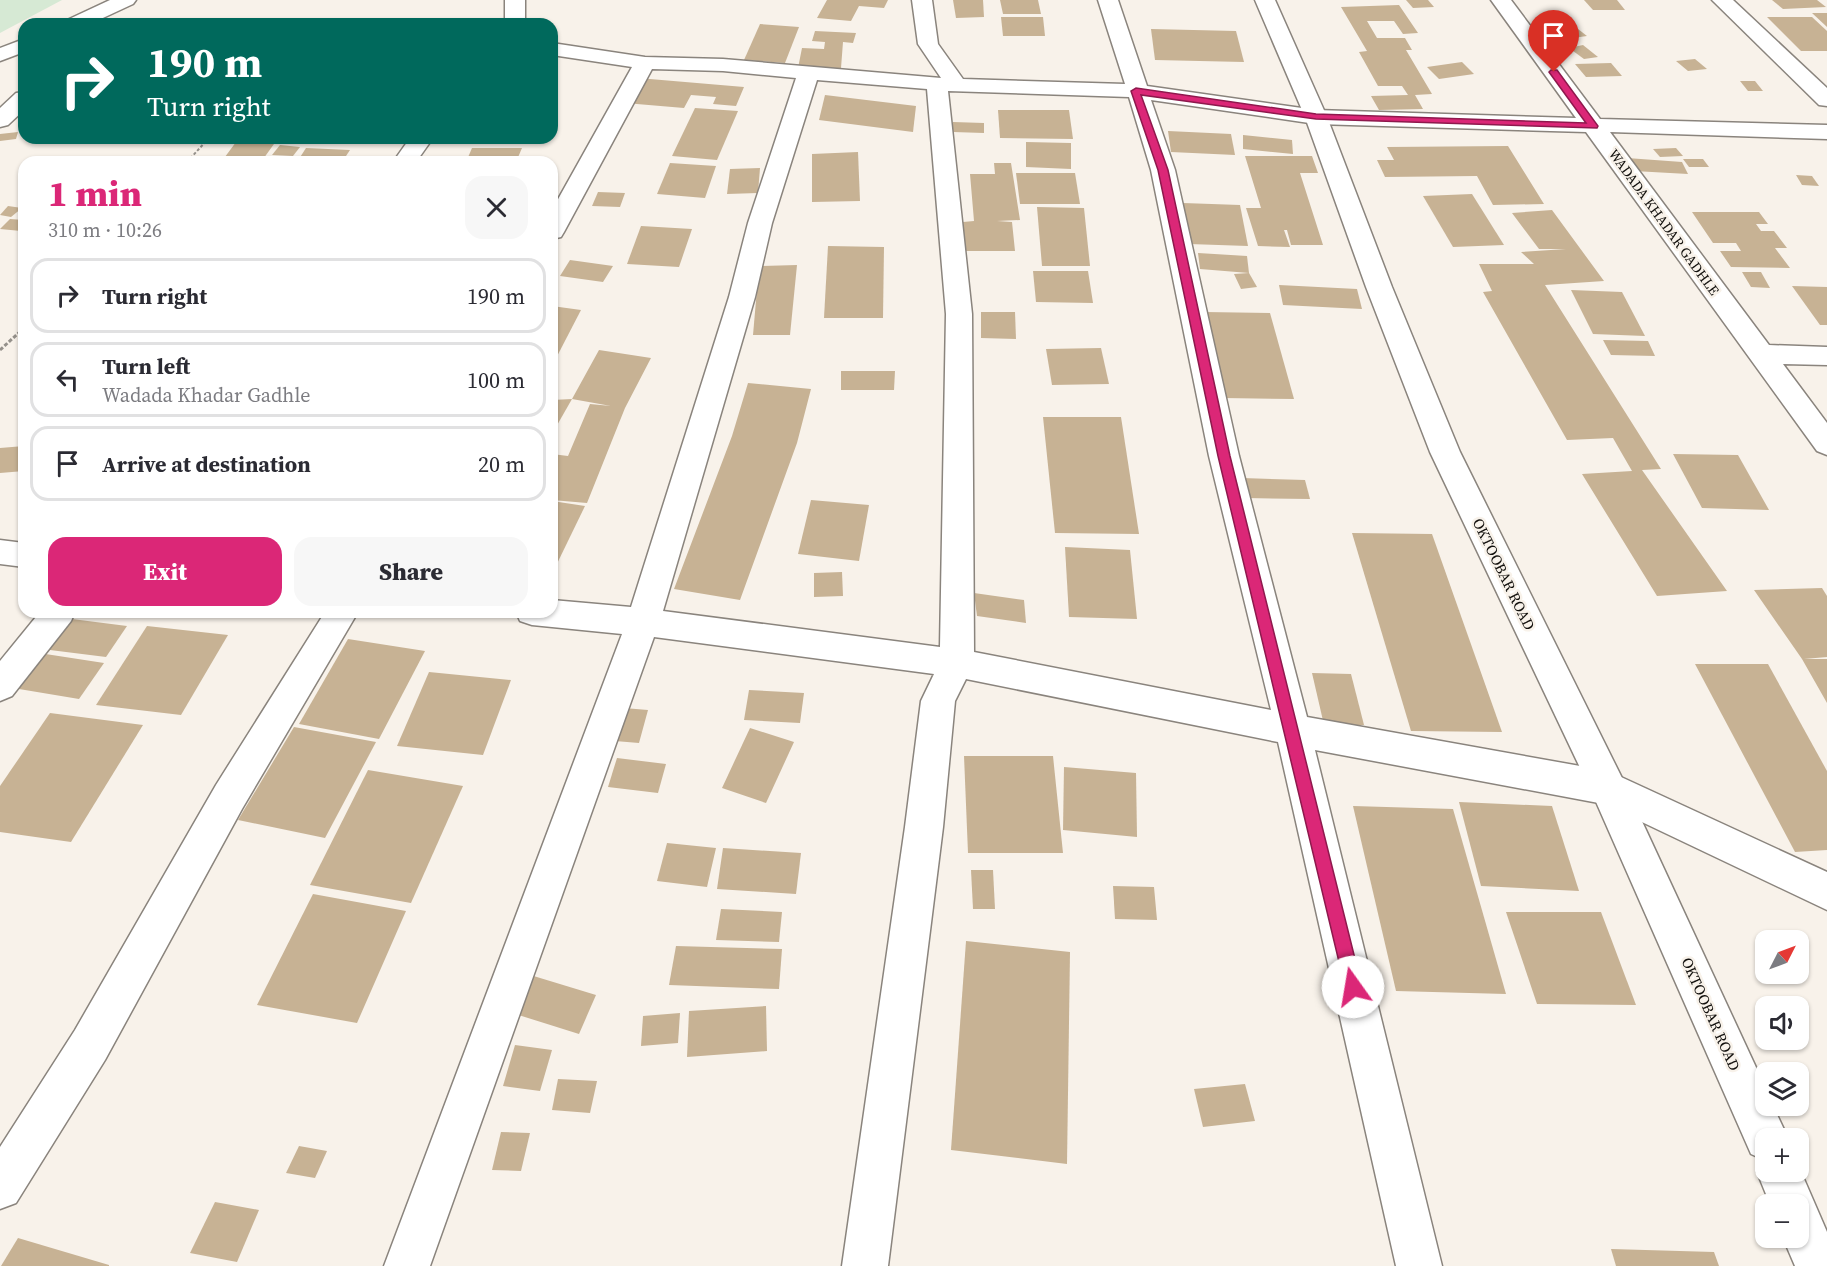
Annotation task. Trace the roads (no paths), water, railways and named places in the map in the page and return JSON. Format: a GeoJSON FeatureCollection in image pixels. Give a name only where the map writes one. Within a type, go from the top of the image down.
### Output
{"type":"FeatureCollection","features":[{"type":"Feature","properties":{"kind":"street"},"geometry":{"type":"LineString","coordinates":[[87,18],[126,0]]}},
{"type":"Feature","properties":{"kind":"street"},"geometry":{"type":"LineString","coordinates":[[514,18],[516,0]]}},
{"type":"Feature","properties":{"kind":"street"},"geometry":{"type":"LineString","coordinates":[[865,1266],[924,827],[938,701],[957,663],[958,314],[947,84],[928,44],[922,0]]}},
{"type":"Feature","properties":{"kind":"street"},"geometry":{"type":"LineString","coordinates":[[1107,0],[1163,170],[1224,456],[1293,730],[1419,1266]]}},
{"type":"Feature","properties":{"kind":"street","name":"OKTOOBAR ROAD"},"geometry":{"type":"LineString","coordinates":[[1265,0],[1316,117],[1379,287],[1445,452],[1608,788],[1761,1128]]}},
{"type":"Feature","properties":{"kind":"street","name":"WADADA KHADAR GADHLE"},"geometry":{"type":"LineString","coordinates":[[1501,0],[1827,444]]}},
{"type":"Feature","properties":{"kind":"street"},"geometry":{"type":"LineString","coordinates":[[1722,0],[1827,100]]}},
{"type":"Feature","properties":{"kind":"street"},"geometry":{"type":"LineString","coordinates":[[0,55],[18,48]]}},
{"type":"Feature","properties":{"kind":"street"},"geometry":{"type":"LineString","coordinates":[[558,50],[645,63],[723,65],[807,74],[947,84],[1136,91],[1316,117],[1827,132]]}},
{"type":"Feature","properties":{"kind":"street"},"geometry":{"type":"LineString","coordinates":[[0,60],[18,62]]}},
{"type":"Feature","properties":{"kind":"street"},"geometry":{"type":"LineString","coordinates":[[558,221],[645,63]]}},
{"type":"Feature","properties":{"kind":"street"},"geometry":{"type":"LineString","coordinates":[[407,1266],[643,622],[742,297],[760,223],[807,74]]}},
{"type":"Feature","properties":{"kind":"street"},"geometry":{"type":"LineString","coordinates":[[0,120],[18,104]]}},
{"type":"Feature","properties":{"kind":"street"},"geometry":{"type":"LineString","coordinates":[[1761,354],[1827,356]]}},
{"type":"Feature","properties":{"kind":"street"},"geometry":{"type":"LineString","coordinates":[[0,552],[18,554]]}},
{"type":"Feature","properties":{"kind":"street"},"geometry":{"type":"LineString","coordinates":[[558,614],[643,622],[957,663],[1293,730],[1608,788],[1827,891]]}},
{"type":"Feature","properties":{"kind":"street"},"geometry":{"type":"LineString","coordinates":[[0,686],[54,618]]}},
{"type":"Feature","properties":{"kind":"street"},"geometry":{"type":"LineString","coordinates":[[0,1187],[90,1045],[229,797],[338,618]]}},
{"type":"Feature","properties":{"kind":"street"},"geometry":{"type":"LineString","coordinates":[[1809,1244],[1818,1266]]}}]}
